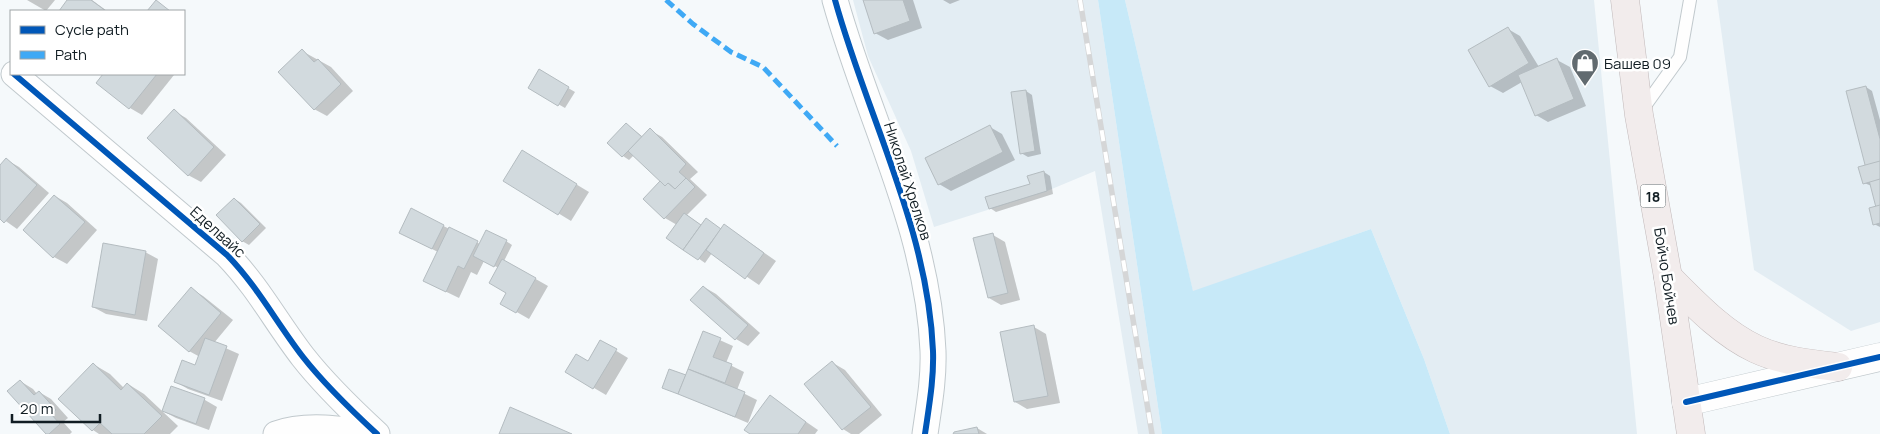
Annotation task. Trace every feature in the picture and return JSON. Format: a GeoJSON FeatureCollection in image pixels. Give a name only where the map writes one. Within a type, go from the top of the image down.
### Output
{"type":"FeatureCollection","features":[{"type":"Feature","properties":{"kind":"highway","name":"Бойчо Бойчев"},"geometry":{"type":"LineString","coordinates":[[1625,0],[1639,114],[1668,277],[1691,434]]}},
{"type":"Feature","properties":{"kind":"highway"},"geometry":{"type":"LineString","coordinates":[[1668,277],[1716,322],[1756,349],[1780,358],[1838,368]]}},
{"type":"Feature","properties":{"kind":"street","name":"Николай Хрелков"},"geometry":{"type":"LineString","coordinates":[[835,0],[914,235],[926,287],[931,322],[933,380],[925,434]]}},
{"type":"Feature","properties":{"kind":"street"},"geometry":{"type":"LineString","coordinates":[[0,61],[10,70]]}},
{"type":"Feature","properties":{"kind":"street","name":"Еделвайс"},"geometry":{"type":"LineString","coordinates":[[15,75],[227,255],[246,275],[302,356],[322,381],[376,434]]}},
{"type":"Feature","properties":{"kind":"street"},"geometry":{"type":"LineString","coordinates":[[1686,402],[1880,357]]}},
{"type":"Feature","properties":{"kind":"street"},"geometry":{"type":"LineString","coordinates":[[276,434],[302,428],[349,430],[376,434]]}},
{"type":"Feature","properties":{"kind":"lane"},"geometry":{"type":"LineString","coordinates":[[1639,114],[1680,56],[1690,0]]}},
{"type":"Feature","properties":{"kind":"shaded area"},"geometry":{"type":"Polygon","coordinates":[[[853,0],[1098,0],[1162,434],[1138,434],[1095,171],[1047,191],[934,227],[911,151],[868,56],[853,0]]]}},
{"type":"Feature","properties":{"kind":"shaded area"},"geometry":{"type":"Polygon","coordinates":[[[1098,0],[1125,0],[1193,291],[1371,229],[1424,359],[1450,434],[1162,434],[1098,0]]]}},
{"type":"Feature","properties":{"kind":"shaded area"},"geometry":{"type":"Polygon","coordinates":[[[1125,0],[1594,0],[1637,434],[1450,434],[1424,359],[1371,229],[1193,292],[1125,0]]]}},
{"type":"Feature","properties":{"kind":"shaded area"},"geometry":{"type":"Polygon","coordinates":[[[1717,0],[1880,0],[1880,322],[1851,331],[1754,270],[1717,0]]]}},
{"type":"Feature","properties":{"kind":"building"},"geometry":{"type":"Polygon","coordinates":[[[67,0],[91,0],[105,10],[60,10],[67,0]]]}},
{"type":"Feature","properties":{"kind":"building"},"geometry":{"type":"Polygon","coordinates":[[[156,0],[169,10],[148,10],[156,0]]]}},
{"type":"Feature","properties":{"kind":"building"},"geometry":{"type":"Polygon","coordinates":[[[863,0],[903,0],[910,21],[874,34],[863,0]]]}},
{"type":"Feature","properties":{"kind":"building"},"geometry":{"type":"Polygon","coordinates":[[[1508,27],[1529,63],[1489,87],[1468,50],[1508,27]]]}},
{"type":"Feature","properties":{"kind":"building"},"geometry":{"type":"Polygon","coordinates":[[[302,49],[314,62],[318,59],[341,84],[314,110],[278,72],[302,49]]]}},
{"type":"Feature","properties":{"kind":"building"},"geometry":{"type":"Polygon","coordinates":[[[1557,58],[1574,99],[1535,116],[1518,75],[1557,58]]]}},
{"type":"Feature","properties":{"kind":"building"},"geometry":{"type":"Polygon","coordinates":[[[539,69],[569,87],[558,106],[528,88],[539,69]]]}},
{"type":"Feature","properties":{"kind":"building"},"geometry":{"type":"Polygon","coordinates":[[[102,75],[156,75],[129,109],[96,83],[102,75]]]}},
{"type":"Feature","properties":{"kind":"building"},"geometry":{"type":"Polygon","coordinates":[[[1866,86],[1880,139],[1880,223],[1846,91],[1866,86]]]}},
{"type":"Feature","properties":{"kind":"building"},"geometry":{"type":"Polygon","coordinates":[[[1026,90],[1035,151],[1020,154],[1011,92],[1026,90]]]}},
{"type":"Feature","properties":{"kind":"building"},"geometry":{"type":"Polygon","coordinates":[[[174,109],[214,147],[188,176],[147,138],[174,109]]]}},
{"type":"Feature","properties":{"kind":"building"},"geometry":{"type":"Polygon","coordinates":[[[626,123],[642,137],[622,157],[607,143],[626,123]]]}},
{"type":"Feature","properties":{"kind":"building"},"geometry":{"type":"Polygon","coordinates":[[[990,125],[1003,152],[938,185],[925,158],[990,125]]]}},
{"type":"Feature","properties":{"kind":"building"},"geometry":{"type":"Polygon","coordinates":[[[650,128],[686,164],[679,172],[686,178],[675,189],[668,183],[665,186],[628,151],[650,128]]]}},
{"type":"Feature","properties":{"kind":"building"},"geometry":{"type":"Polygon","coordinates":[[[522,150],[577,184],[558,215],[503,181],[522,150]]]}},
{"type":"Feature","properties":{"kind":"building"},"geometry":{"type":"Polygon","coordinates":[[[6,158],[37,185],[4,223],[0,219],[0,165],[6,158]]]}},
{"type":"Feature","properties":{"kind":"building"},"geometry":{"type":"Polygon","coordinates":[[[1880,161],[1880,179],[1863,184],[1858,167],[1880,161]]]}},
{"type":"Feature","properties":{"kind":"building"},"geometry":{"type":"Polygon","coordinates":[[[1044,171],[1047,191],[989,209],[985,197],[1030,184],[1027,176],[1044,171]]]}},
{"type":"Feature","properties":{"kind":"building"},"geometry":{"type":"Polygon","coordinates":[[[686,178],[695,187],[664,219],[643,199],[660,181],[665,186],[668,183],[675,189],[686,178]]]}},
{"type":"Feature","properties":{"kind":"building"},"geometry":{"type":"Polygon","coordinates":[[[54,195],[85,222],[53,258],[23,230],[54,195]]]}},
{"type":"Feature","properties":{"kind":"building"},"geometry":{"type":"Polygon","coordinates":[[[234,198],[260,224],[242,242],[216,215],[234,198]]]}},
{"type":"Feature","properties":{"kind":"building"},"geometry":{"type":"Polygon","coordinates":[[[1880,205],[1880,223],[1873,225],[1869,208],[1880,205]]]}},
{"type":"Feature","properties":{"kind":"building"},"geometry":{"type":"Polygon","coordinates":[[[411,208],[444,225],[432,249],[399,233],[411,208]]]}},
{"type":"Feature","properties":{"kind":"building"},"geometry":{"type":"Polygon","coordinates":[[[684,213],[701,225],[683,250],[666,238],[684,213]]]}},
{"type":"Feature","properties":{"kind":"building"},"geometry":{"type":"Polygon","coordinates":[[[706,218],[721,229],[698,260],[683,250],[706,218]]]}},
{"type":"Feature","properties":{"kind":"building"},"geometry":{"type":"Polygon","coordinates":[[[724,224],[764,253],[745,279],[706,250],[724,224]]]}},
{"type":"Feature","properties":{"kind":"building"},"geometry":{"type":"Polygon","coordinates":[[[449,227],[478,241],[464,269],[458,266],[446,292],[423,281],[449,227]]]}},
{"type":"Feature","properties":{"kind":"building"},"geometry":{"type":"Polygon","coordinates":[[[486,230],[507,240],[494,267],[473,256],[486,230]]]}},
{"type":"Feature","properties":{"kind":"building"},"geometry":{"type":"Polygon","coordinates":[[[993,233],[1008,293],[988,298],[973,238],[993,233]]]}},
{"type":"Feature","properties":{"kind":"building"},"geometry":{"type":"Polygon","coordinates":[[[103,243],[146,251],[135,315],[92,307],[103,243]]]}},
{"type":"Feature","properties":{"kind":"building"},"geometry":{"type":"Polygon","coordinates":[[[502,259],[536,278],[516,313],[500,304],[506,293],[489,283],[502,259]]]}},
{"type":"Feature","properties":{"kind":"building"},"geometry":{"type":"Polygon","coordinates":[[[703,286],[748,325],[735,340],[690,300],[703,286]]]}},
{"type":"Feature","properties":{"kind":"building"},"geometry":{"type":"Polygon","coordinates":[[[191,287],[221,313],[189,352],[158,326],[191,287]]]}},
{"type":"Feature","properties":{"kind":"building"},"geometry":{"type":"Polygon","coordinates":[[[1034,325],[1048,396],[1014,402],[1000,332],[1034,325]]]}},
{"type":"Feature","properties":{"kind":"building"},"geometry":{"type":"Polygon","coordinates":[[[703,331],[721,338],[713,357],[732,364],[725,383],[688,369],[703,331]]]}},
{"type":"Feature","properties":{"kind":"building"},"geometry":{"type":"Polygon","coordinates":[[[205,338],[227,346],[209,395],[174,382],[182,360],[195,365],[205,338]]]}},
{"type":"Feature","properties":{"kind":"building"},"geometry":{"type":"Polygon","coordinates":[[[600,340],[617,349],[593,389],[565,372],[576,354],[588,361],[600,340]]]}},
{"type":"Feature","properties":{"kind":"building"},"geometry":{"type":"Polygon","coordinates":[[[832,361],[871,407],[842,430],[804,384],[832,361]]]}},
{"type":"Feature","properties":{"kind":"building"},"geometry":{"type":"Polygon","coordinates":[[[93,363],[121,390],[127,383],[162,416],[144,434],[112,434],[100,423],[92,431],[58,399],[93,363]]]}},
{"type":"Feature","properties":{"kind":"building"},"geometry":{"type":"Polygon","coordinates":[[[669,369],[686,375],[678,394],[662,388],[669,369]]]}},
{"type":"Feature","properties":{"kind":"building"},"geometry":{"type":"Polygon","coordinates":[[[688,369],[745,392],[735,417],[678,394],[688,369]]]}},
{"type":"Feature","properties":{"kind":"building"},"geometry":{"type":"Polygon","coordinates":[[[20,380],[34,395],[39,391],[56,410],[51,414],[60,424],[49,434],[46,434],[7,391],[20,380]]]}},
{"type":"Feature","properties":{"kind":"building"},"geometry":{"type":"Polygon","coordinates":[[[171,386],[205,398],[196,424],[162,411],[171,386]]]}},
{"type":"Feature","properties":{"kind":"building"},"geometry":{"type":"Polygon","coordinates":[[[770,395],[806,422],[798,434],[750,434],[744,430],[770,395]]]}},
{"type":"Feature","properties":{"kind":"building"},"geometry":{"type":"Polygon","coordinates":[[[510,407],[572,434],[499,434],[510,407]]]}},
{"type":"Feature","properties":{"kind":"building"},"geometry":{"type":"Polygon","coordinates":[[[977,427],[979,434],[953,434],[954,432],[977,427]]]}},
{"type":"Feature","properties":{"kind":"railway"},"geometry":{"type":"LineString","coordinates":[[1080,0],[1152,434]]}},
{"type":"Feature","properties":{"kind":"marked path"},"geometry":{"type":"LineString","coordinates":[[666,0],[693,24],[731,52],[763,67],[837,146]]}},
{"type":"Feature","properties":{"kind":"cycle path"},"geometry":{"type":"LineString","coordinates":[[835,0],[848,43],[894,173],[920,261],[929,305],[933,351],[932,382],[925,434]]}},
{"type":"Feature","properties":{"kind":"cycle path"},"geometry":{"type":"LineString","coordinates":[[15,75],[227,255],[267,305],[311,367],[338,397],[377,434]]}},
{"type":"Feature","properties":{"kind":"cycle path"},"geometry":{"type":"LineString","coordinates":[[1686,402],[1880,357]]}},
{"type":"Feature","properties":{"kind":"place","name":"Башев 09"},"geometry":{"type":"Point","coordinates":[1585,87]}}]}
